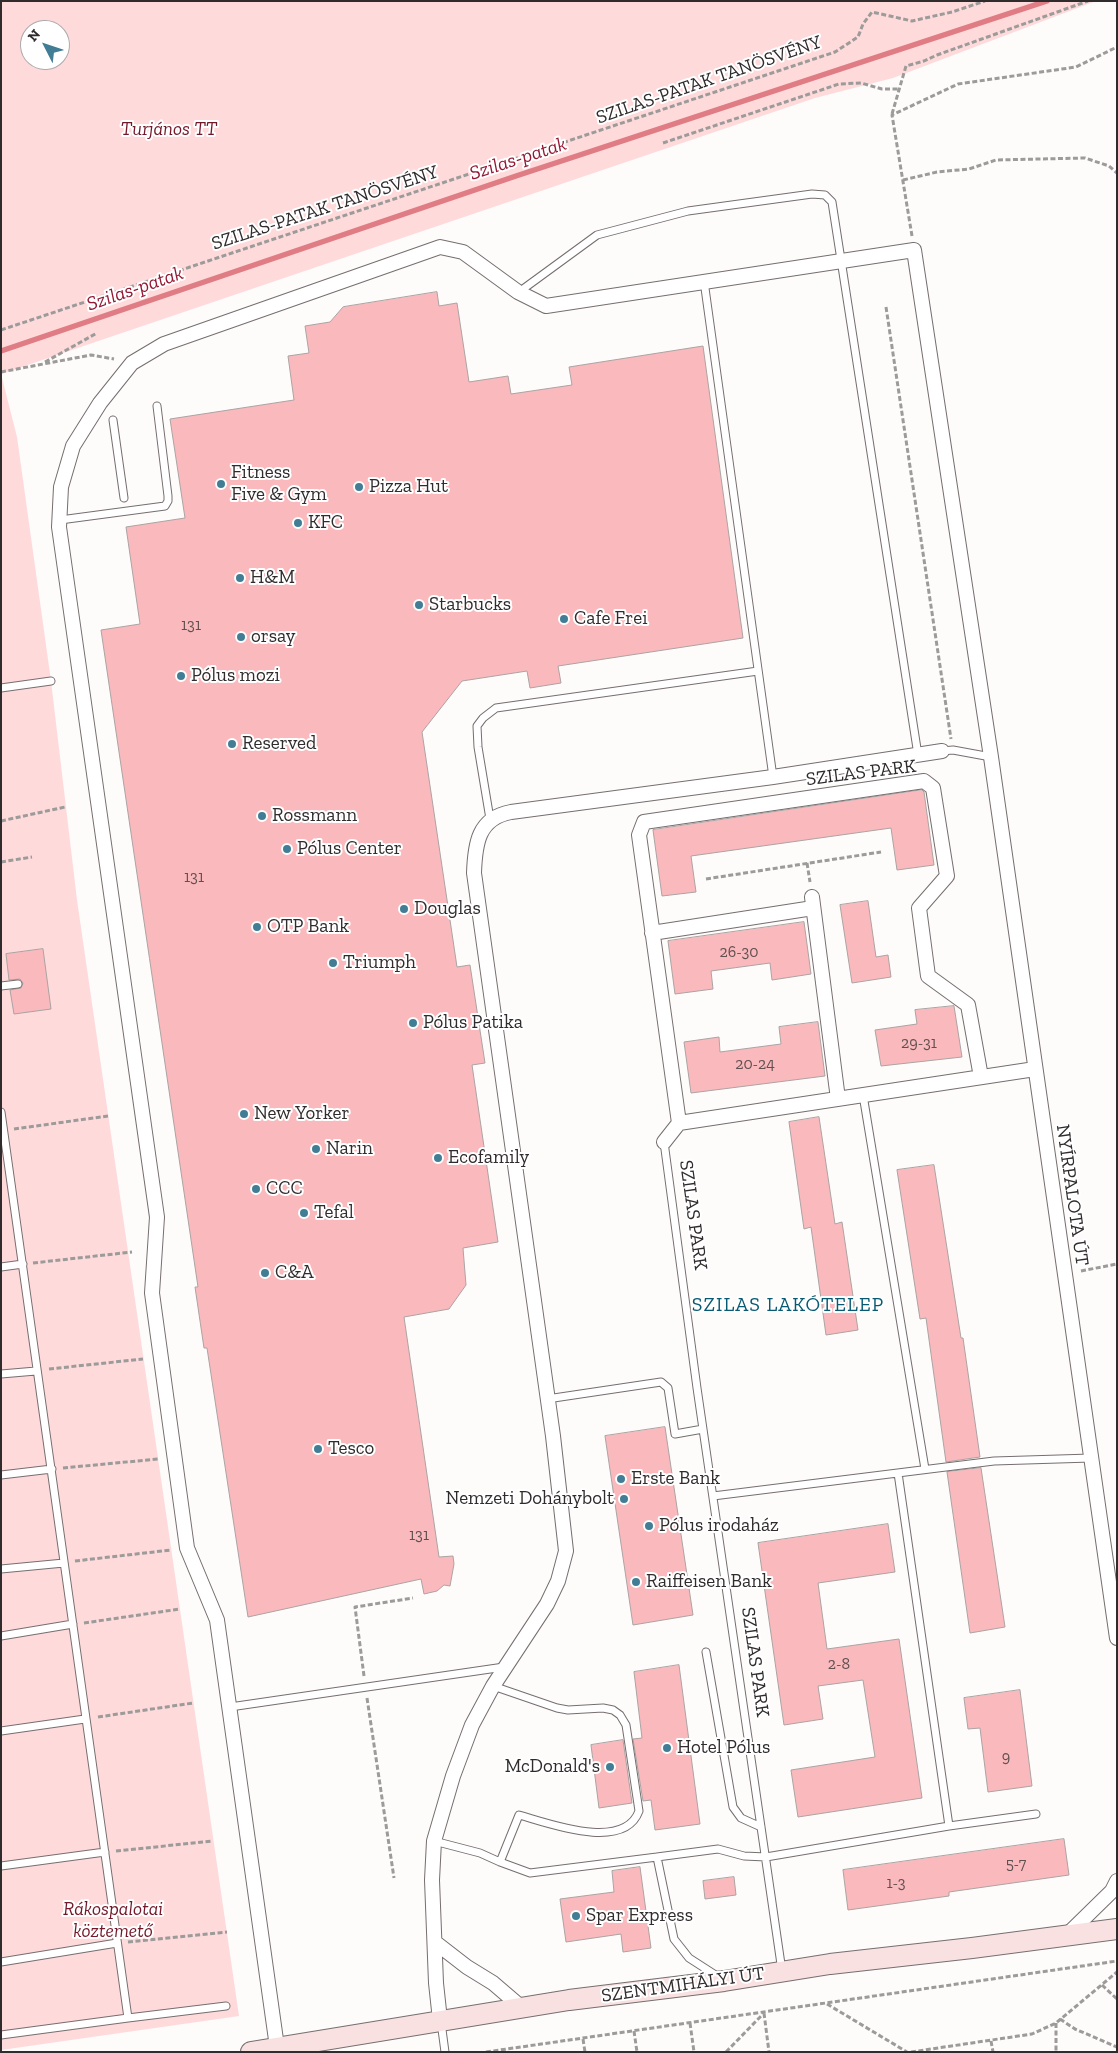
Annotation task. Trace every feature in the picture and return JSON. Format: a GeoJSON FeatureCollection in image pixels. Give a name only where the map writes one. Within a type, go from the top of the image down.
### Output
{"type":"FeatureCollection","features":[{"type":"Feature","properties":{"kind":"main road","name":"SZENTMIHÁLYI ÚT"},"geometry":{"type":"LineString","coordinates":[[250,2052],[521,2007],[1117,1929]]}},
{"type":"Feature","properties":{"kind":"street"},"geometry":{"type":"LineString","coordinates":[[277,2047],[217,1620],[187,1548],[152,1293],[158,1217],[60,520],[61,487],[73,446],[100,403],[132,363],[164,344],[440,248],[463,252],[518,292],[546,306],[914,250]]}},
{"type":"Feature","properties":{"kind":"street","name":"NYÍRPALOTA ÚT"},"geometry":{"type":"LineString","coordinates":[[914,250],[990,757],[1117,1638]]}},
{"type":"Feature","properties":{"kind":"street"},"geometry":{"type":"LineString","coordinates":[[440,2020],[436,1983],[436,1943],[432,1880],[434,1841],[453,1776],[480,1706],[547,1604],[558,1580],[566,1551],[564,1522],[474,872],[475,852],[481,832],[490,819],[500,814],[511,812],[947,751]]}},
{"type":"Feature","properties":{"kind":"street","name":"SZILAS PARK"},"geometry":{"type":"LineString","coordinates":[[664,1142],[679,1123],[639,835],[644,822],[924,781],[933,788],[947,876],[919,908],[928,976],[968,1005],[981,1077]]}},
{"type":"Feature","properties":{"kind":"street"},"geometry":{"type":"LineString","coordinates":[[652,933],[813,902],[838,1099]]}},
{"type":"Feature","properties":{"kind":"street"},"geometry":{"type":"LineString","coordinates":[[679,1123],[1035,1069]]}},
{"type":"Feature","properties":{"kind":"street"},"geometry":{"type":"LineString","coordinates":[[1068,1935],[1112,1891],[1117,1881]]}},
{"type":"Feature","properties":{"kind":"street"},"geometry":{"type":"LineString","coordinates":[[436,1943],[467,1967],[493,1983],[521,2007]]}},
{"type":"Feature","properties":{"kind":"lane"},"geometry":{"type":"LineString","coordinates":[[518,292],[597,235],[688,212],[812,194],[825,195],[832,202],[918,755]]}},
{"type":"Feature","properties":{"kind":"lane"},"geometry":{"type":"LineString","coordinates":[[704,281],[773,776]]}},
{"type":"Feature","properties":{"kind":"lane"},"geometry":{"type":"LineString","coordinates":[[60,520],[165,506],[168,496],[157,406]]}},
{"type":"Feature","properties":{"kind":"lane"},"geometry":{"type":"LineString","coordinates":[[113,420],[124,498]]}},
{"type":"Feature","properties":{"kind":"lane"},"geometry":{"type":"LineString","coordinates":[[490,819],[478,747],[477,726],[483,718],[496,708],[758,671]]}},
{"type":"Feature","properties":{"kind":"lane"},"geometry":{"type":"LineString","coordinates":[[1,688],[51,682]]}},
{"type":"Feature","properties":{"kind":"lane"},"geometry":{"type":"LineString","coordinates":[[947,751],[990,757]]}},
{"type":"Feature","properties":{"kind":"lane"},"geometry":{"type":"LineString","coordinates":[[1,986],[18,984]]}},
{"type":"Feature","properties":{"kind":"lane"},"geometry":{"type":"LineString","coordinates":[[863,1095],[925,1469]]}},
{"type":"Feature","properties":{"kind":"lane"},"geometry":{"type":"LineString","coordinates":[[1,1112],[128,2018]]}},
{"type":"Feature","properties":{"kind":"lane","name":"SZILAS PARK"},"geometry":{"type":"LineString","coordinates":[[664,1142],[703,1429],[782,1972]]}},
{"type":"Feature","properties":{"kind":"lane"},"geometry":{"type":"LineString","coordinates":[[1,1267],[23,1264]]}},
{"type":"Feature","properties":{"kind":"lane"},"geometry":{"type":"LineString","coordinates":[[1,1374],[36,1371]]}},
{"type":"Feature","properties":{"kind":"lane"},"geometry":{"type":"LineString","coordinates":[[547,1399],[662,1382],[668,1388],[675,1434],[703,1429]]}},
{"type":"Feature","properties":{"kind":"lane"},"geometry":{"type":"LineString","coordinates":[[713,1496],[994,1460],[1091,1458]]}},
{"type":"Feature","properties":{"kind":"lane"},"geometry":{"type":"LineString","coordinates":[[1,1475],[52,1469]]}},
{"type":"Feature","properties":{"kind":"lane"},"geometry":{"type":"LineString","coordinates":[[898,1473],[949,1826]]}},
{"type":"Feature","properties":{"kind":"lane"},"geometry":{"type":"LineString","coordinates":[[1,1569],[64,1563]]}},
{"type":"Feature","properties":{"kind":"lane"},"geometry":{"type":"LineString","coordinates":[[1,1636],[73,1624]]}},
{"type":"Feature","properties":{"kind":"lane"},"geometry":{"type":"LineString","coordinates":[[706,1652],[733,1807],[741,1818],[761,1828]]}},
{"type":"Feature","properties":{"kind":"lane"},"geometry":{"type":"LineString","coordinates":[[230,1707],[506,1667]]}},
{"type":"Feature","properties":{"kind":"lane"},"geometry":{"type":"LineString","coordinates":[[493,1686],[537,1703],[568,1710],[603,1708],[613,1710],[626,1725],[639,1811],[629,1824],[620,1829],[592,1833],[568,1829],[519,1815],[500,1862]]}},
{"type":"Feature","properties":{"kind":"lane"},"geometry":{"type":"LineString","coordinates":[[1,1731],[85,1719]]}},
{"type":"Feature","properties":{"kind":"lane"},"geometry":{"type":"LineString","coordinates":[[434,1841],[480,1853],[530,1873],[718,1849],[744,1856],[766,1857],[949,1826],[1036,1814]]}},
{"type":"Feature","properties":{"kind":"lane"},"geometry":{"type":"LineString","coordinates":[[1,1866],[105,1852]]}},
{"type":"Feature","properties":{"kind":"lane"},"geometry":{"type":"LineString","coordinates":[[657,1857],[674,1939],[689,1958],[724,1981]]}},
{"type":"Feature","properties":{"kind":"lane"},"geometry":{"type":"LineString","coordinates":[[1,1962],[117,1943]]}},
{"type":"Feature","properties":{"kind":"lane"},"geometry":{"type":"LineString","coordinates":[[1,2035],[226,2006]]}},
{"type":"Feature","properties":{"kind":"lane"},"geometry":{"type":"LineString","coordinates":[[440,2020],[445,2052]]}},
{"type":"Feature","properties":{"kind":"path","name":"SZILAS-PATAK TANÖSVÉNY"},"geometry":{"type":"LineString","coordinates":[[1,330],[835,52],[858,37],[863,24],[872,12],[912,20],[952,12],[985,1]]}},
{"type":"Feature","properties":{"kind":"path"},"geometry":{"type":"LineString","coordinates":[[914,250],[892,115],[906,66],[1088,1]]}},
{"type":"Feature","properties":{"kind":"path"},"geometry":{"type":"LineString","coordinates":[[892,115],[958,84],[1076,67],[1117,47]]}},
{"type":"Feature","properties":{"kind":"path"},"geometry":{"type":"LineString","coordinates":[[663,143],[839,84],[862,83],[882,89],[900,89]]}},
{"type":"Feature","properties":{"kind":"path"},"geometry":{"type":"LineString","coordinates":[[902,180],[937,172],[969,169],[996,160],[1085,158],[1109,166],[1117,173]]}},
{"type":"Feature","properties":{"kind":"path"},"geometry":{"type":"LineString","coordinates":[[886,307],[947,751]]}},
{"type":"Feature","properties":{"kind":"path"},"geometry":{"type":"LineString","coordinates":[[42,364],[97,333]]}},
{"type":"Feature","properties":{"kind":"path"},"geometry":{"type":"LineString","coordinates":[[1,372],[91,355],[132,363]]}},
{"type":"Feature","properties":{"kind":"path"},"geometry":{"type":"LineString","coordinates":[[1,821],[65,808]]}},
{"type":"Feature","properties":{"kind":"path"},"geometry":{"type":"LineString","coordinates":[[706,879],[881,852]]}},
{"type":"Feature","properties":{"kind":"path"},"geometry":{"type":"LineString","coordinates":[[1,862],[32,857]]}},
{"type":"Feature","properties":{"kind":"path"},"geometry":{"type":"LineString","coordinates":[[3,1131],[108,1116]]}},
{"type":"Feature","properties":{"kind":"path"},"geometry":{"type":"LineString","coordinates":[[23,1264],[132,1252]]}},
{"type":"Feature","properties":{"kind":"path"},"geometry":{"type":"LineString","coordinates":[[1064,1272],[1105,1268],[1117,1264]]}},
{"type":"Feature","properties":{"kind":"path"},"geometry":{"type":"LineString","coordinates":[[36,1371],[143,1359]]}},
{"type":"Feature","properties":{"kind":"path"},"geometry":{"type":"LineString","coordinates":[[52,1469],[158,1459]]}},
{"type":"Feature","properties":{"kind":"path"},"geometry":{"type":"LineString","coordinates":[[64,1563],[171,1550]]}},
{"type":"Feature","properties":{"kind":"path"},"geometry":{"type":"LineString","coordinates":[[394,1878],[355,1607],[413,1598]]}},
{"type":"Feature","properties":{"kind":"path"},"geometry":{"type":"LineString","coordinates":[[73,1624],[180,1610]]}},
{"type":"Feature","properties":{"kind":"path"},"geometry":{"type":"LineString","coordinates":[[85,1719],[193,1702]]}},
{"type":"Feature","properties":{"kind":"path"},"geometry":{"type":"LineString","coordinates":[[105,1852],[213,1841]]}},
{"type":"Feature","properties":{"kind":"path"},"geometry":{"type":"LineString","coordinates":[[117,1943],[227,1932]]}},
{"type":"Feature","properties":{"kind":"path"},"geometry":{"type":"LineString","coordinates":[[486,2052],[1117,1961]]}},
{"type":"Feature","properties":{"kind":"path"},"geometry":{"type":"LineString","coordinates":[[912,2052],[1032,2034],[1056,2023],[1117,1972]]}},
{"type":"Feature","properties":{"kind":"path"},"geometry":{"type":"LineString","coordinates":[[1102,1985],[1117,1999]]}},
{"type":"Feature","properties":{"kind":"path"},"geometry":{"type":"LineString","coordinates":[[826,2004],[907,2052]]}},
{"type":"Feature","properties":{"kind":"path"},"geometry":{"type":"LineString","coordinates":[[726,2052],[764,2012]]}},
{"type":"Feature","properties":{"kind":"path"},"geometry":{"type":"LineString","coordinates":[[764,2012],[769,2052]]}},
{"type":"Feature","properties":{"kind":"path"},"geometry":{"type":"LineString","coordinates":[[1060,2019],[1075,2029],[1117,2047]]}},
{"type":"Feature","properties":{"kind":"path"},"geometry":{"type":"LineString","coordinates":[[690,2023],[694,2052]]}},
{"type":"Feature","properties":{"kind":"path"},"geometry":{"type":"LineString","coordinates":[[1056,2023],[1056,2052]]}},
{"type":"Feature","properties":{"kind":"path"},"geometry":{"type":"LineString","coordinates":[[634,2031],[636,2052]]}},
{"type":"Feature","properties":{"kind":"path"},"geometry":{"type":"LineString","coordinates":[[583,2039],[585,2052]]}},
{"type":"Feature","properties":{"kind":"path"},"geometry":{"type":"LineString","coordinates":[[991,2041],[993,2052]]}},
{"type":"Feature","properties":{"kind":"green space","name":"Turjános TT"},"geometry":{"type":"Polygon","coordinates":[[[1,1],[1096,1],[893,78],[815,98],[1,374],[1,1]]]}},
{"type":"Feature","properties":{"kind":"green space","name":"Rákospalotai köztemető"},"geometry":{"type":"Polygon","coordinates":[[[1,374],[17,437],[51,681],[77,900],[239,2016],[1,2050],[1,374]]]}},
{"type":"Feature","properties":{"kind":"building","name":"Pólus Center"},"geometry":{"type":"Polygon","coordinates":[[[437,292],[439,306],[457,303],[469,382],[508,376],[511,394],[572,385],[569,367],[703,346],[743,638],[558,666],[561,683],[530,688],[527,671],[462,681],[422,732],[457,967],[470,965],[485,1063],[472,1065],[498,1242],[463,1248],[466,1285],[449,1309],[404,1317],[439,1557],[453,1556],[454,1564],[450,1586],[444,1585],[437,1591],[424,1594],[421,1579],[248,1617],[207,1348],[204,1348],[195,1287],[198,1287],[101,630],[140,624],[126,527],[185,518],[170,419],[294,400],[288,356],[309,353],[305,326],[330,322],[343,307],[437,292]]]}},
{"type":"Feature","properties":{"kind":"building"},"geometry":{"type":"Polygon","coordinates":[[[922,790],[924,792],[934,865],[897,870],[891,828],[691,856],[696,892],[662,896],[653,830],[922,790]]]}},
{"type":"Feature","properties":{"kind":"building"},"geometry":{"type":"Polygon","coordinates":[[[868,901],[876,957],[888,955],[891,977],[852,983],[840,905],[868,901]]]}},
{"type":"Feature","properties":{"kind":"building"},"geometry":{"type":"Polygon","coordinates":[[[804,922],[811,974],[772,980],[770,963],[711,971],[713,989],[675,994],[668,941],[804,922]]]}},
{"type":"Feature","properties":{"kind":"building"},"geometry":{"type":"Polygon","coordinates":[[[43,949],[51,1009],[14,1014],[10,990],[21,988],[23,983],[20,979],[9,980],[6,954],[43,949]]]}},
{"type":"Feature","properties":{"kind":"building"},"geometry":{"type":"Polygon","coordinates":[[[954,1006],[962,1057],[881,1066],[875,1030],[917,1024],[915,1010],[954,1006]]]}},
{"type":"Feature","properties":{"kind":"building"},"geometry":{"type":"Polygon","coordinates":[[[818,1022],[825,1076],[691,1093],[684,1042],[719,1037],[720,1052],[781,1044],[779,1027],[818,1022]]]}},
{"type":"Feature","properties":{"kind":"building"},"geometry":{"type":"Polygon","coordinates":[[[819,1117],[835,1224],[842,1222],[858,1330],[826,1335],[811,1227],[804,1229],[789,1122],[819,1117]]]}},
{"type":"Feature","properties":{"kind":"building"},"geometry":{"type":"Polygon","coordinates":[[[934,1165],[961,1338],[963,1338],[980,1457],[946,1462],[926,1318],[920,1319],[897,1170],[934,1165]]]}},
{"type":"Feature","properties":{"kind":"building","name":"Pólus irodaház"},"geometry":{"type":"Polygon","coordinates":[[[665,1427],[693,1615],[633,1625],[605,1436],[665,1427]]]}},
{"type":"Feature","properties":{"kind":"building"},"geometry":{"type":"Polygon","coordinates":[[[981,1468],[1005,1627],[970,1633],[947,1472],[981,1468]]]}},
{"type":"Feature","properties":{"kind":"building"},"geometry":{"type":"Polygon","coordinates":[[[888,1524],[895,1572],[818,1583],[827,1649],[899,1639],[922,1798],[798,1817],[791,1770],[875,1757],[863,1680],[818,1686],[823,1719],[784,1725],[758,1543],[888,1524]]]}},
{"type":"Feature","properties":{"kind":"building","name":"Hotel Pólus"},"geometry":{"type":"Polygon","coordinates":[[[679,1665],[700,1824],[655,1830],[651,1800],[643,1801],[633,1739],[642,1738],[634,1672],[679,1665]]]}},
{"type":"Feature","properties":{"kind":"building"},"geometry":{"type":"Polygon","coordinates":[[[1020,1690],[1032,1786],[988,1792],[980,1728],[968,1729],[964,1698],[1020,1690]]]}},
{"type":"Feature","properties":{"kind":"building"},"geometry":{"type":"Polygon","coordinates":[[[623,1740],[632,1803],[599,1808],[591,1745],[623,1740]]]}},
{"type":"Feature","properties":{"kind":"building"},"geometry":{"type":"Polygon","coordinates":[[[1064,1839],[1069,1875],[949,1892],[949,1896],[848,1910],[843,1870],[1064,1839]]]}},
{"type":"Feature","properties":{"kind":"building"},"geometry":{"type":"Polygon","coordinates":[[[640,1867],[651,1948],[623,1952],[621,1934],[566,1942],[560,1899],[614,1892],[612,1871],[640,1867]]]}},
{"type":"Feature","properties":{"kind":"building"},"geometry":{"type":"Polygon","coordinates":[[[734,1877],[736,1895],[705,1899],[703,1881],[734,1877]]]}},
{"type":"Feature","properties":{"kind":"waterway","name":"Szilas-patak"},"geometry":{"type":"LineString","coordinates":[[1,351],[516,176],[1047,1]]}},
{"type":"Feature","properties":{"kind":"place","name":"Fitness Five & Gym"},"geometry":{"type":"Point","coordinates":[221,484]}},
{"type":"Feature","properties":{"kind":"place","name":"Pizza Hut"},"geometry":{"type":"Point","coordinates":[359,487]}},
{"type":"Feature","properties":{"kind":"place","name":"KFC"},"geometry":{"type":"Point","coordinates":[298,523]}},
{"type":"Feature","properties":{"kind":"place","name":"H&M"},"geometry":{"type":"Point","coordinates":[240,578]}},
{"type":"Feature","properties":{"kind":"place","name":"Starbucks"},"geometry":{"type":"Point","coordinates":[419,605]}},
{"type":"Feature","properties":{"kind":"place","name":"Cafe Frei"},"geometry":{"type":"Point","coordinates":[564,619]}},
{"type":"Feature","properties":{"kind":"place","name":"orsay"},"geometry":{"type":"Point","coordinates":[241,637]}},
{"type":"Feature","properties":{"kind":"place","name":"Pólus mozi"},"geometry":{"type":"Point","coordinates":[181,676]}},
{"type":"Feature","properties":{"kind":"place","name":"Reserved"},"geometry":{"type":"Point","coordinates":[232,744]}},
{"type":"Feature","properties":{"kind":"place","name":"Rossmann"},"geometry":{"type":"Point","coordinates":[262,816]}},
{"type":"Feature","properties":{"kind":"place","name":"Pólus Center"},"geometry":{"type":"Point","coordinates":[287,849]}},
{"type":"Feature","properties":{"kind":"place","name":"Douglas"},"geometry":{"type":"Point","coordinates":[404,909]}},
{"type":"Feature","properties":{"kind":"place","name":"OTP Bank"},"geometry":{"type":"Point","coordinates":[257,927]}},
{"type":"Feature","properties":{"kind":"place","name":"Triumph"},"geometry":{"type":"Point","coordinates":[333,963]}},
{"type":"Feature","properties":{"kind":"place","name":"Pólus Patika"},"geometry":{"type":"Point","coordinates":[413,1023]}},
{"type":"Feature","properties":{"kind":"place","name":"New Yorker"},"geometry":{"type":"Point","coordinates":[244,1114]}},
{"type":"Feature","properties":{"kind":"place","name":"Narin"},"geometry":{"type":"Point","coordinates":[316,1149]}},
{"type":"Feature","properties":{"kind":"place","name":"Ecofamily"},"geometry":{"type":"Point","coordinates":[438,1158]}},
{"type":"Feature","properties":{"kind":"place","name":"CCC"},"geometry":{"type":"Point","coordinates":[256,1189]}},
{"type":"Feature","properties":{"kind":"place","name":"Tefal"},"geometry":{"type":"Point","coordinates":[304,1213]}},
{"type":"Feature","properties":{"kind":"place","name":"C&A"},"geometry":{"type":"Point","coordinates":[265,1273]}},
{"type":"Feature","properties":{"kind":"place","name":"Tesco"},"geometry":{"type":"Point","coordinates":[318,1449]}},
{"type":"Feature","properties":{"kind":"place","name":"Erste Bank"},"geometry":{"type":"Point","coordinates":[621,1479]}},
{"type":"Feature","properties":{"kind":"place","name":"Nemzeti Dohánybolt"},"geometry":{"type":"Point","coordinates":[624,1499]}},
{"type":"Feature","properties":{"kind":"place","name":"Pólus irodaház"},"geometry":{"type":"Point","coordinates":[649,1526]}},
{"type":"Feature","properties":{"kind":"place","name":"Raiffeisen Bank"},"geometry":{"type":"Point","coordinates":[636,1582]}},
{"type":"Feature","properties":{"kind":"place","name":"Hotel Pólus"},"geometry":{"type":"Point","coordinates":[667,1748]}},
{"type":"Feature","properties":{"kind":"place","name":"McDonald's"},"geometry":{"type":"Point","coordinates":[610,1767]}},
{"type":"Feature","properties":{"kind":"place","name":"Spar Express"},"geometry":{"type":"Point","coordinates":[576,1916]}},
{"type":"Feature","properties":{"kind":"district","name":"SZILAS LAKÓTELEP"},"geometry":{"type":"Point","coordinates":[788,1305]}}]}
